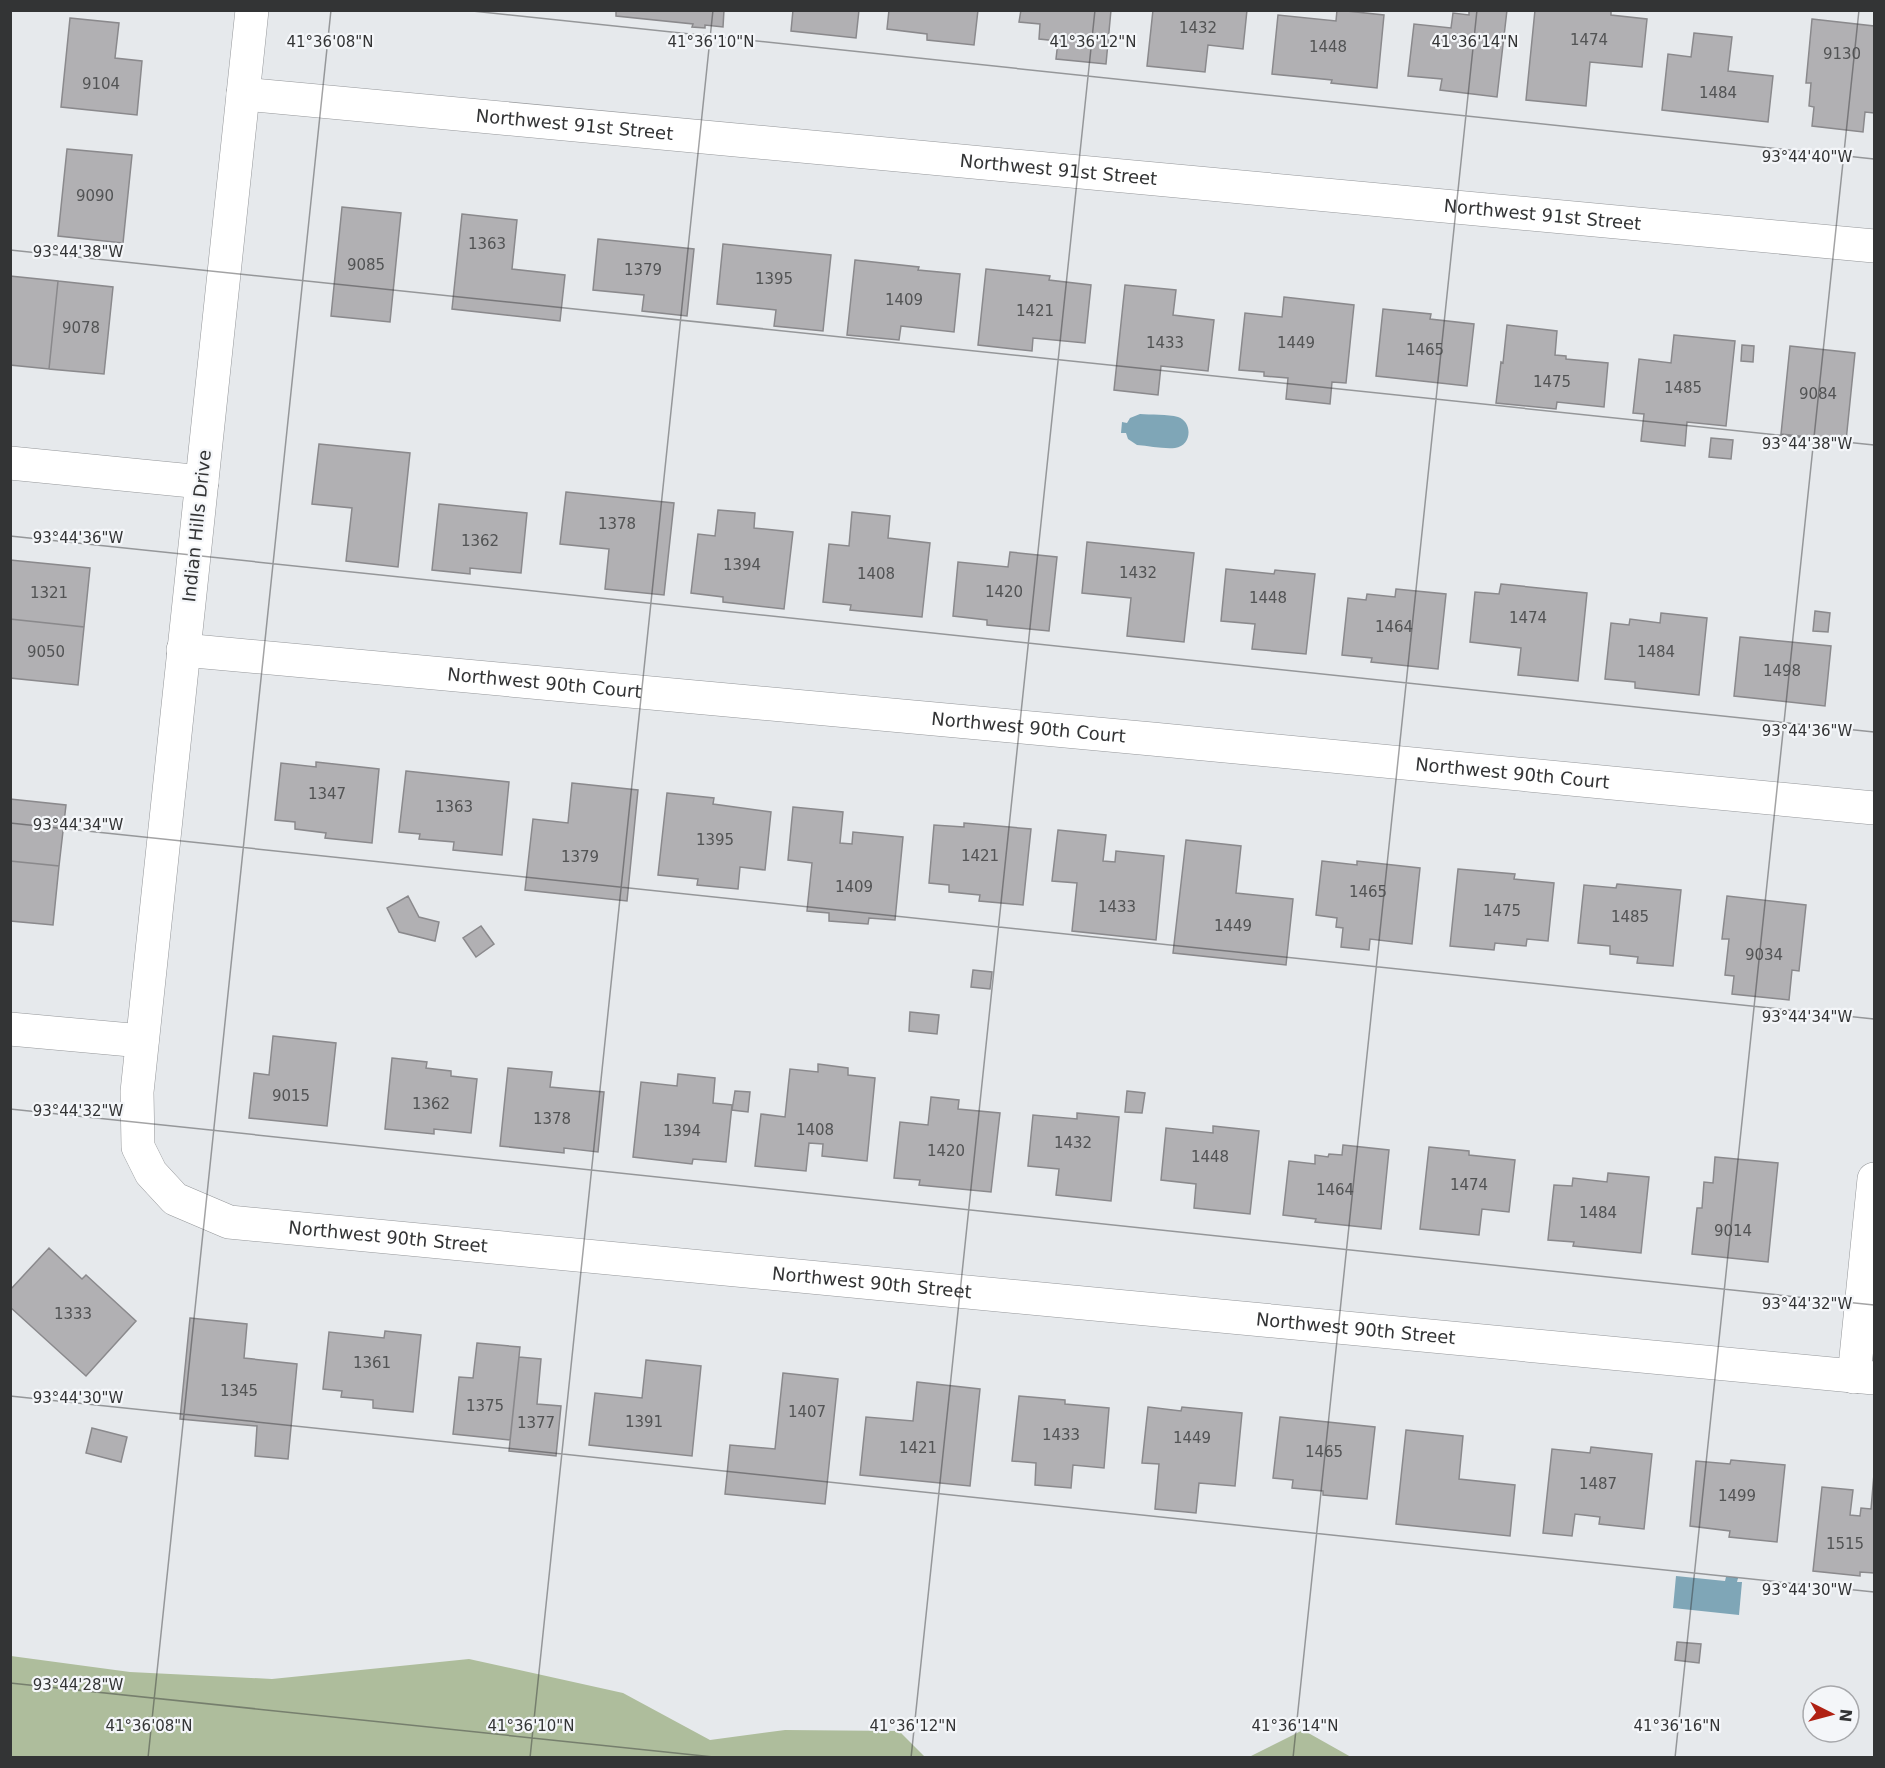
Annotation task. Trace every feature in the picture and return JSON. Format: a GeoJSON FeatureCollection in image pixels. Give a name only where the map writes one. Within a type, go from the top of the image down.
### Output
{"type":"FeatureCollection","features":[{"type":"Feature","properties":{"kind":"street","name":"Indian Hills Drive"},"geometry":{"type":"LineString","coordinates":[[142,1041],[252,10]]}},
{"type":"Feature","properties":{"kind":"street","name":"Northwest 91st Street"},"geometry":{"type":"LineString","coordinates":[[243,94],[1875,246]]}},
{"type":"Feature","properties":{"kind":"street"},"geometry":{"type":"LineString","coordinates":[[10,463],[202,482]]}},
{"type":"Feature","properties":{"kind":"street","name":"Northwest 90th Court"},"geometry":{"type":"LineString","coordinates":[[183,650],[1875,808]]}},
{"type":"Feature","properties":{"kind":"street"},"geometry":{"type":"LineString","coordinates":[[10,1029],[142,1041]]}},
{"type":"Feature","properties":{"kind":"street","name":"Northwest 90th Street"},"geometry":{"type":"LineString","coordinates":[[142,1041],[137,1092],[138,1147],[151,1173],[175,1199],[229,1222],[1864,1378]]}},
{"type":"Feature","properties":{"kind":"street"},"geometry":{"type":"LineString","coordinates":[[1864,1378],[1875,1179]]}},
{"type":"Feature","properties":{"kind":"green space"},"geometry":{"type":"Polygon","coordinates":[[[11,1656],[130,1672],[272,1679],[469,1659],[623,1693],[710,1740],[785,1730],[899,1731],[925,1757],[11,1757],[11,1656]]]}},
{"type":"Feature","properties":{"kind":"green space"},"geometry":{"type":"Polygon","coordinates":[[[1303,1730],[1351,1757],[1249,1757],[1303,1730]]]}},
{"type":"Feature","properties":{"kind":"water"},"geometry":{"type":"Polygon","coordinates":[[[1140,414],[1164,415],[1183,420],[1188,428],[1185,443],[1175,448],[1137,445],[1128,439],[1126,433],[1121,433],[1122,422],[1127,423],[1130,418],[1140,414]]]}},
{"type":"Feature","properties":{"kind":"water"},"geometry":{"type":"Polygon","coordinates":[[[1676,1576],[1725,1581],[1726,1577],[1738,1578],[1737,1582],[1742,1582],[1739,1615],[1673,1608],[1676,1576]]]}},
{"type":"Feature","properties":{"kind":"building"},"geometry":{"type":"Polygon","coordinates":[[[616,10],[724,10],[723,27],[705,25],[705,28],[692,27],[693,24],[616,16],[616,10]]]}},
{"type":"Feature","properties":{"kind":"building"},"geometry":{"type":"Polygon","coordinates":[[[793,10],[859,10],[856,38],[791,31],[793,10]]]}},
{"type":"Feature","properties":{"kind":"building"},"geometry":{"type":"Polygon","coordinates":[[[889,10],[978,10],[974,45],[927,40],[927,34],[887,29],[889,10]]]}},
{"type":"Feature","properties":{"kind":"building"},"geometry":{"type":"Polygon","coordinates":[[[1021,10],[1111,10],[1106,64],[1056,59],[1058,41],[1039,39],[1040,24],[1019,22],[1021,10]]]}},
{"type":"Feature","properties":{"kind":"building"},"geometry":{"type":"Polygon","coordinates":[[[1153,10],[1247,10],[1243,49],[1208,45],[1205,72],[1147,66],[1153,10]]]}},
{"type":"Feature","properties":{"kind":"building"},"geometry":{"type":"Polygon","coordinates":[[[1337,10],[1384,15],[1377,88],[1331,83],[1332,80],[1272,74],[1278,15],[1336,21],[1337,10]]]}},
{"type":"Feature","properties":{"kind":"building"},"geometry":{"type":"Polygon","coordinates":[[[1469,10],[1507,10],[1497,97],[1440,90],[1442,79],[1408,76],[1414,24],[1451,28],[1453,13],[1469,15],[1469,10]]]}},
{"type":"Feature","properties":{"kind":"building"},"geometry":{"type":"Polygon","coordinates":[[[1535,10],[1611,10],[1611,15],[1647,19],[1642,67],[1590,62],[1586,106],[1526,100],[1535,10]]]}},
{"type":"Feature","properties":{"kind":"building"},"geometry":{"type":"Polygon","coordinates":[[[70,18],[119,23],[115,58],[142,61],[137,115],[61,107],[70,18]]]}},
{"type":"Feature","properties":{"kind":"building"},"geometry":{"type":"Polygon","coordinates":[[[1812,19],[1874,26],[1874,113],[1865,112],[1863,132],[1812,126],[1814,107],[1809,106],[1811,83],[1806,83],[1812,19]]]}},
{"type":"Feature","properties":{"kind":"building"},"geometry":{"type":"Polygon","coordinates":[[[1694,33],[1732,37],[1728,71],[1773,76],[1768,122],[1662,110],[1668,54],[1691,57],[1694,33]]]}},
{"type":"Feature","properties":{"kind":"building"},"geometry":{"type":"Polygon","coordinates":[[[67,149],[132,155],[123,243],[58,236],[67,149]]]}},
{"type":"Feature","properties":{"kind":"building"},"geometry":{"type":"Polygon","coordinates":[[[342,207],[401,213],[390,322],[331,316],[342,207]]]}},
{"type":"Feature","properties":{"kind":"building"},"geometry":{"type":"Polygon","coordinates":[[[462,214],[517,220],[512,269],[565,275],[560,321],[452,309],[462,214]]]}},
{"type":"Feature","properties":{"kind":"building"},"geometry":{"type":"Polygon","coordinates":[[[598,239],[694,249],[687,316],[642,311],[644,295],[593,290],[598,239]]]}},
{"type":"Feature","properties":{"kind":"building"},"geometry":{"type":"Polygon","coordinates":[[[723,244],[831,255],[823,331],[774,326],[776,310],[717,304],[723,244]]]}},
{"type":"Feature","properties":{"kind":"building"},"geometry":{"type":"Polygon","coordinates":[[[855,260],[960,274],[954,332],[901,326],[899,340],[847,335],[855,260]]]}},
{"type":"Feature","properties":{"kind":"building"},"geometry":{"type":"Polygon","coordinates":[[[986,269],[1050,276],[1049,280],[1091,285],[1085,343],[1033,338],[1032,351],[978,345],[986,269]]]}},
{"type":"Feature","properties":{"kind":"building"},"geometry":{"type":"Polygon","coordinates":[[[10,276],[58,281],[49,369],[10,365],[10,276]]]}},
{"type":"Feature","properties":{"kind":"building"},"geometry":{"type":"Polygon","coordinates":[[[58,281],[113,287],[104,374],[49,369],[58,281]]]}},
{"type":"Feature","properties":{"kind":"building"},"geometry":{"type":"Polygon","coordinates":[[[1125,285],[1176,290],[1173,315],[1214,320],[1208,371],[1161,366],[1158,395],[1114,390],[1125,285]]]}},
{"type":"Feature","properties":{"kind":"building"},"geometry":{"type":"Polygon","coordinates":[[[1284,297],[1354,305],[1346,383],[1332,382],[1330,404],[1286,399],[1288,378],[1264,376],[1264,372],[1239,370],[1245,313],[1282,317],[1284,297]]]}},
{"type":"Feature","properties":{"kind":"building"},"geometry":{"type":"Polygon","coordinates":[[[1383,309],[1431,314],[1430,319],[1474,324],[1467,386],[1376,376],[1383,309]]]}},
{"type":"Feature","properties":{"kind":"building"},"geometry":{"type":"Polygon","coordinates":[[[1507,325],[1557,331],[1555,355],[1566,356],[1566,359],[1608,363],[1604,407],[1557,402],[1556,409],[1496,403],[1507,325]]]}},
{"type":"Feature","properties":{"kind":"building"},"geometry":{"type":"Polygon","coordinates":[[[1674,335],[1735,341],[1726,426],[1687,422],[1685,446],[1641,441],[1644,414],[1633,413],[1639,359],[1671,363],[1674,335]]]}},
{"type":"Feature","properties":{"kind":"building"},"geometry":{"type":"Polygon","coordinates":[[[1742,345],[1754,346],[1753,362],[1741,361],[1742,345]]]}},
{"type":"Feature","properties":{"kind":"building"},"geometry":{"type":"Polygon","coordinates":[[[1790,346],[1855,353],[1846,441],[1781,434],[1790,346]]]}},
{"type":"Feature","properties":{"kind":"building"},"geometry":{"type":"Polygon","coordinates":[[[1711,438],[1733,440],[1731,459],[1709,457],[1711,438]]]}},
{"type":"Feature","properties":{"kind":"building"},"geometry":{"type":"Polygon","coordinates":[[[319,444],[410,453],[398,567],[346,561],[352,508],[312,504],[319,444]]]}},
{"type":"Feature","properties":{"kind":"building"},"geometry":{"type":"Polygon","coordinates":[[[566,492],[674,503],[664,595],[605,589],[609,549],[560,544],[566,492]]]}},
{"type":"Feature","properties":{"kind":"building"},"geometry":{"type":"Polygon","coordinates":[[[439,504],[527,513],[521,573],[470,568],[470,574],[432,570],[439,504]]]}},
{"type":"Feature","properties":{"kind":"building"},"geometry":{"type":"Polygon","coordinates":[[[718,510],[755,513],[754,528],[793,532],[784,609],[723,602],[723,597],[691,593],[698,534],[715,536],[718,510]]]}},
{"type":"Feature","properties":{"kind":"building"},"geometry":{"type":"Polygon","coordinates":[[[852,512],[890,516],[888,538],[930,543],[922,617],[850,610],[851,605],[823,602],[829,544],[849,546],[852,512]]]}},
{"type":"Feature","properties":{"kind":"building"},"geometry":{"type":"Polygon","coordinates":[[[1087,542],[1194,553],[1184,642],[1127,636],[1131,598],[1082,593],[1087,542]]]}},
{"type":"Feature","properties":{"kind":"building"},"geometry":{"type":"Polygon","coordinates":[[[1010,552],[1057,557],[1049,631],[987,625],[987,620],[953,616],[958,562],[1008,567],[1010,552]]]}},
{"type":"Feature","properties":{"kind":"building"},"geometry":{"type":"Polygon","coordinates":[[[10,560],[90,568],[84,627],[10,619],[10,560]]]}},
{"type":"Feature","properties":{"kind":"building"},"geometry":{"type":"Polygon","coordinates":[[[1226,569],[1274,574],[1275,570],[1315,574],[1306,654],[1252,649],[1255,624],[1221,621],[1226,569]]]}},
{"type":"Feature","properties":{"kind":"building"},"geometry":{"type":"Polygon","coordinates":[[[1501,584],[1587,593],[1578,681],[1518,675],[1521,648],[1470,642],[1475,592],[1499,594],[1501,584]]]}},
{"type":"Feature","properties":{"kind":"building"},"geometry":{"type":"Polygon","coordinates":[[[1396,589],[1446,594],[1438,669],[1371,662],[1372,658],[1342,655],[1348,598],[1366,600],[1367,594],[1395,597],[1396,589]]]}},
{"type":"Feature","properties":{"kind":"building"},"geometry":{"type":"Polygon","coordinates":[[[1815,611],[1830,613],[1828,632],[1813,631],[1815,611]]]}},
{"type":"Feature","properties":{"kind":"building"},"geometry":{"type":"Polygon","coordinates":[[[1661,613],[1707,618],[1699,695],[1635,688],[1635,682],[1605,679],[1611,623],[1629,625],[1630,619],[1660,623],[1661,613]]]}},
{"type":"Feature","properties":{"kind":"building"},"geometry":{"type":"Polygon","coordinates":[[[10,619],[84,627],[78,685],[10,678],[10,619]]]}},
{"type":"Feature","properties":{"kind":"building"},"geometry":{"type":"Polygon","coordinates":[[[1740,637],[1831,646],[1825,706],[1734,696],[1740,637]]]}},
{"type":"Feature","properties":{"kind":"building"},"geometry":{"type":"Polygon","coordinates":[[[316,762],[379,769],[372,843],[325,838],[326,833],[295,829],[295,822],[275,820],[281,763],[316,767],[316,762]]]}},
{"type":"Feature","properties":{"kind":"building"},"geometry":{"type":"Polygon","coordinates":[[[406,771],[509,782],[502,855],[453,850],[454,842],[419,839],[420,834],[399,832],[406,771]]]}},
{"type":"Feature","properties":{"kind":"building"},"geometry":{"type":"Polygon","coordinates":[[[572,783],[638,790],[627,901],[525,890],[533,819],[568,823],[572,783]]]}},
{"type":"Feature","properties":{"kind":"building"},"geometry":{"type":"Polygon","coordinates":[[[667,793],[714,798],[713,804],[771,812],[765,870],[740,867],[738,889],[697,885],[698,879],[658,875],[667,793]]]}},
{"type":"Feature","properties":{"kind":"building"},"geometry":{"type":"Polygon","coordinates":[[[10,799],[66,805],[59,866],[10,861],[10,799]]]}},
{"type":"Feature","properties":{"kind":"building"},"geometry":{"type":"Polygon","coordinates":[[[793,807],[843,812],[840,843],[852,844],[853,832],[903,837],[895,920],[869,918],[868,924],[829,921],[829,913],[807,911],[812,863],[788,860],[793,807]]]}},
{"type":"Feature","properties":{"kind":"building"},"geometry":{"type":"Polygon","coordinates":[[[964,823],[1031,829],[1023,905],[979,901],[980,895],[949,892],[949,885],[929,883],[934,825],[964,827],[964,823]]]}},
{"type":"Feature","properties":{"kind":"building"},"geometry":{"type":"Polygon","coordinates":[[[1058,830],[1106,835],[1103,861],[1115,862],[1116,851],[1164,856],[1156,940],[1072,931],[1077,883],[1052,881],[1058,830]]]}},
{"type":"Feature","properties":{"kind":"building"},"geometry":{"type":"Polygon","coordinates":[[[1186,840],[1241,846],[1236,893],[1293,899],[1286,965],[1173,953],[1186,840]]]}},
{"type":"Feature","properties":{"kind":"building"},"geometry":{"type":"Polygon","coordinates":[[[10,861],[59,866],[53,925],[10,921],[10,861]]]}},
{"type":"Feature","properties":{"kind":"building"},"geometry":{"type":"Polygon","coordinates":[[[1322,861],[1357,865],[1357,861],[1420,868],[1412,944],[1370,939],[1369,950],[1341,947],[1343,928],[1336,927],[1337,918],[1316,915],[1322,861]]]}},
{"type":"Feature","properties":{"kind":"building"},"geometry":{"type":"Polygon","coordinates":[[[1458,869],[1515,874],[1514,879],[1554,883],[1548,941],[1527,939],[1526,946],[1495,943],[1494,950],[1450,946],[1458,869]]]}},
{"type":"Feature","properties":{"kind":"building"},"geometry":{"type":"Polygon","coordinates":[[[1617,884],[1681,890],[1673,966],[1637,963],[1638,957],[1610,954],[1610,946],[1578,943],[1584,885],[1616,888],[1617,884]]]}},
{"type":"Feature","properties":{"kind":"building"},"geometry":{"type":"Polygon","coordinates":[[[408,896],[419,917],[439,922],[435,941],[399,932],[387,908],[408,896]]]}},
{"type":"Feature","properties":{"kind":"building"},"geometry":{"type":"Polygon","coordinates":[[[1727,896],[1806,905],[1799,971],[1792,970],[1789,1000],[1732,994],[1734,976],[1725,975],[1729,939],[1722,939],[1727,896]]]}},
{"type":"Feature","properties":{"kind":"building"},"geometry":{"type":"Polygon","coordinates":[[[481,926],[494,944],[476,957],[463,938],[481,926]]]}},
{"type":"Feature","properties":{"kind":"building"},"geometry":{"type":"Polygon","coordinates":[[[973,970],[992,972],[990,989],[971,987],[973,970]]]}},
{"type":"Feature","properties":{"kind":"building"},"geometry":{"type":"Polygon","coordinates":[[[910,1012],[939,1015],[937,1034],[909,1031],[910,1012]]]}},
{"type":"Feature","properties":{"kind":"building"},"geometry":{"type":"Polygon","coordinates":[[[273,1036],[336,1043],[327,1126],[249,1118],[254,1073],[269,1075],[273,1036]]]}},
{"type":"Feature","properties":{"kind":"building"},"geometry":{"type":"Polygon","coordinates":[[[392,1058],[427,1062],[426,1068],[451,1071],[451,1076],[477,1079],[471,1133],[434,1129],[434,1134],[385,1129],[392,1058]]]}},
{"type":"Feature","properties":{"kind":"building"},"geometry":{"type":"Polygon","coordinates":[[[818,1064],[848,1068],[848,1075],[875,1078],[867,1161],[822,1156],[823,1144],[809,1143],[806,1171],[755,1166],[761,1114],[785,1117],[790,1069],[818,1072],[818,1064]]]}},
{"type":"Feature","properties":{"kind":"building"},"geometry":{"type":"Polygon","coordinates":[[[508,1068],[552,1072],[550,1087],[604,1092],[598,1152],[564,1148],[564,1153],[500,1146],[508,1068]]]}},
{"type":"Feature","properties":{"kind":"building"},"geometry":{"type":"Polygon","coordinates":[[[678,1074],[715,1078],[713,1103],[732,1105],[726,1162],[693,1159],[692,1164],[633,1157],[641,1082],[677,1086],[678,1074]]]}},
{"type":"Feature","properties":{"kind":"building"},"geometry":{"type":"Polygon","coordinates":[[[735,1091],[750,1092],[748,1112],[732,1110],[735,1091]]]}},
{"type":"Feature","properties":{"kind":"building"},"geometry":{"type":"Polygon","coordinates":[[[1127,1091],[1145,1093],[1142,1113],[1125,1112],[1127,1091]]]}},
{"type":"Feature","properties":{"kind":"building"},"geometry":{"type":"Polygon","coordinates":[[[931,1097],[959,1100],[958,1109],[1000,1113],[991,1192],[919,1185],[920,1180],[894,1178],[900,1122],[928,1125],[931,1097]]]}},
{"type":"Feature","properties":{"kind":"building"},"geometry":{"type":"Polygon","coordinates":[[[1077,1113],[1119,1117],[1111,1201],[1056,1195],[1059,1169],[1028,1166],[1033,1115],[1077,1119],[1077,1113]]]}},
{"type":"Feature","properties":{"kind":"building"},"geometry":{"type":"Polygon","coordinates":[[[1213,1126],[1259,1131],[1250,1214],[1194,1208],[1196,1184],[1161,1180],[1166,1128],[1213,1133],[1213,1126]]]}},
{"type":"Feature","properties":{"kind":"building"},"geometry":{"type":"Polygon","coordinates":[[[1343,1145],[1389,1150],[1381,1229],[1315,1222],[1316,1219],[1283,1215],[1289,1161],[1315,1164],[1315,1155],[1328,1157],[1329,1154],[1342,1155],[1343,1145]]]}},
{"type":"Feature","properties":{"kind":"building"},"geometry":{"type":"Polygon","coordinates":[[[1429,1147],[1469,1151],[1469,1155],[1515,1160],[1509,1212],[1482,1209],[1479,1235],[1420,1229],[1429,1147]]]}},
{"type":"Feature","properties":{"kind":"building"},"geometry":{"type":"Polygon","coordinates":[[[1715,1157],[1778,1163],[1768,1262],[1692,1254],[1697,1208],[1702,1208],[1704,1182],[1713,1183],[1715,1157]]]}},
{"type":"Feature","properties":{"kind":"building"},"geometry":{"type":"Polygon","coordinates":[[[1608,1173],[1649,1177],[1641,1253],[1573,1246],[1574,1242],[1548,1240],[1554,1185],[1572,1186],[1573,1178],[1607,1182],[1608,1173]]]}},
{"type":"Feature","properties":{"kind":"building"},"geometry":{"type":"Polygon","coordinates":[[[49,1248],[82,1279],[86,1275],[136,1321],[86,1376],[10,1307],[10,1290],[49,1248]]]}},
{"type":"Feature","properties":{"kind":"building"},"geometry":{"type":"Polygon","coordinates":[[[190,1318],[247,1324],[244,1358],[297,1364],[288,1459],[255,1456],[257,1426],[180,1419],[190,1318]]]}},
{"type":"Feature","properties":{"kind":"building"},"geometry":{"type":"Polygon","coordinates":[[[385,1331],[421,1335],[413,1412],[373,1408],[373,1400],[341,1397],[342,1391],[323,1389],[329,1332],[384,1338],[385,1331]]]}},
{"type":"Feature","properties":{"kind":"building"},"geometry":{"type":"Polygon","coordinates":[[[477,1343],[520,1347],[510,1440],[453,1434],[459,1377],[473,1378],[477,1343]]]}},
{"type":"Feature","properties":{"kind":"building"},"geometry":{"type":"Polygon","coordinates":[[[519,1357],[541,1359],[537,1404],[561,1406],[556,1456],[509,1451],[519,1357]]]}},
{"type":"Feature","properties":{"kind":"building"},"geometry":{"type":"Polygon","coordinates":[[[646,1360],[701,1366],[692,1456],[589,1445],[595,1393],[642,1398],[646,1360]]]}},
{"type":"Feature","properties":{"kind":"building"},"geometry":{"type":"Polygon","coordinates":[[[783,1373],[838,1379],[825,1504],[725,1494],[730,1445],[775,1449],[783,1373]]]}},
{"type":"Feature","properties":{"kind":"building"},"geometry":{"type":"Polygon","coordinates":[[[917,1382],[980,1389],[970,1486],[860,1475],[866,1417],[913,1421],[917,1382]]]}},
{"type":"Feature","properties":{"kind":"building"},"geometry":{"type":"Polygon","coordinates":[[[1019,1396],[1065,1400],[1065,1404],[1109,1408],[1104,1468],[1073,1465],[1071,1488],[1035,1485],[1036,1463],[1012,1461],[1019,1396]]]}},
{"type":"Feature","properties":{"kind":"building"},"geometry":{"type":"Polygon","coordinates":[[[1148,1407],[1181,1411],[1182,1407],[1242,1413],[1235,1486],[1199,1483],[1196,1513],[1155,1509],[1159,1464],[1142,1463],[1148,1407]]]}},
{"type":"Feature","properties":{"kind":"building"},"geometry":{"type":"Polygon","coordinates":[[[1280,1417],[1375,1427],[1367,1499],[1323,1495],[1323,1491],[1292,1488],[1293,1480],[1273,1478],[1280,1417]]]}},
{"type":"Feature","properties":{"kind":"building"},"geometry":{"type":"Polygon","coordinates":[[[92,1428],[127,1437],[121,1462],[86,1453],[92,1428]]]}},
{"type":"Feature","properties":{"kind":"building"},"geometry":{"type":"Polygon","coordinates":[[[1406,1430],[1463,1436],[1459,1479],[1515,1485],[1510,1536],[1396,1524],[1406,1430]]]}},
{"type":"Feature","properties":{"kind":"building"},"geometry":{"type":"Polygon","coordinates":[[[1591,1447],[1652,1454],[1644,1529],[1599,1524],[1600,1517],[1575,1514],[1572,1536],[1543,1533],[1552,1449],[1590,1453],[1591,1447]]]}},
{"type":"Feature","properties":{"kind":"building"},"geometry":{"type":"Polygon","coordinates":[[[1731,1460],[1785,1465],[1777,1542],[1729,1537],[1730,1531],[1690,1526],[1696,1461],[1730,1464],[1731,1460]]]}},
{"type":"Feature","properties":{"kind":"building"},"geometry":{"type":"Polygon","coordinates":[[[1874,1474],[1874,1573],[1860,1572],[1860,1576],[1813,1571],[1822,1487],[1853,1490],[1850,1515],[1860,1516],[1861,1508],[1871,1509],[1874,1474]]]}},
{"type":"Feature","properties":{"kind":"building"},"geometry":{"type":"Polygon","coordinates":[[[1677,1642],[1701,1644],[1699,1663],[1675,1660],[1677,1642]]]}}]}
